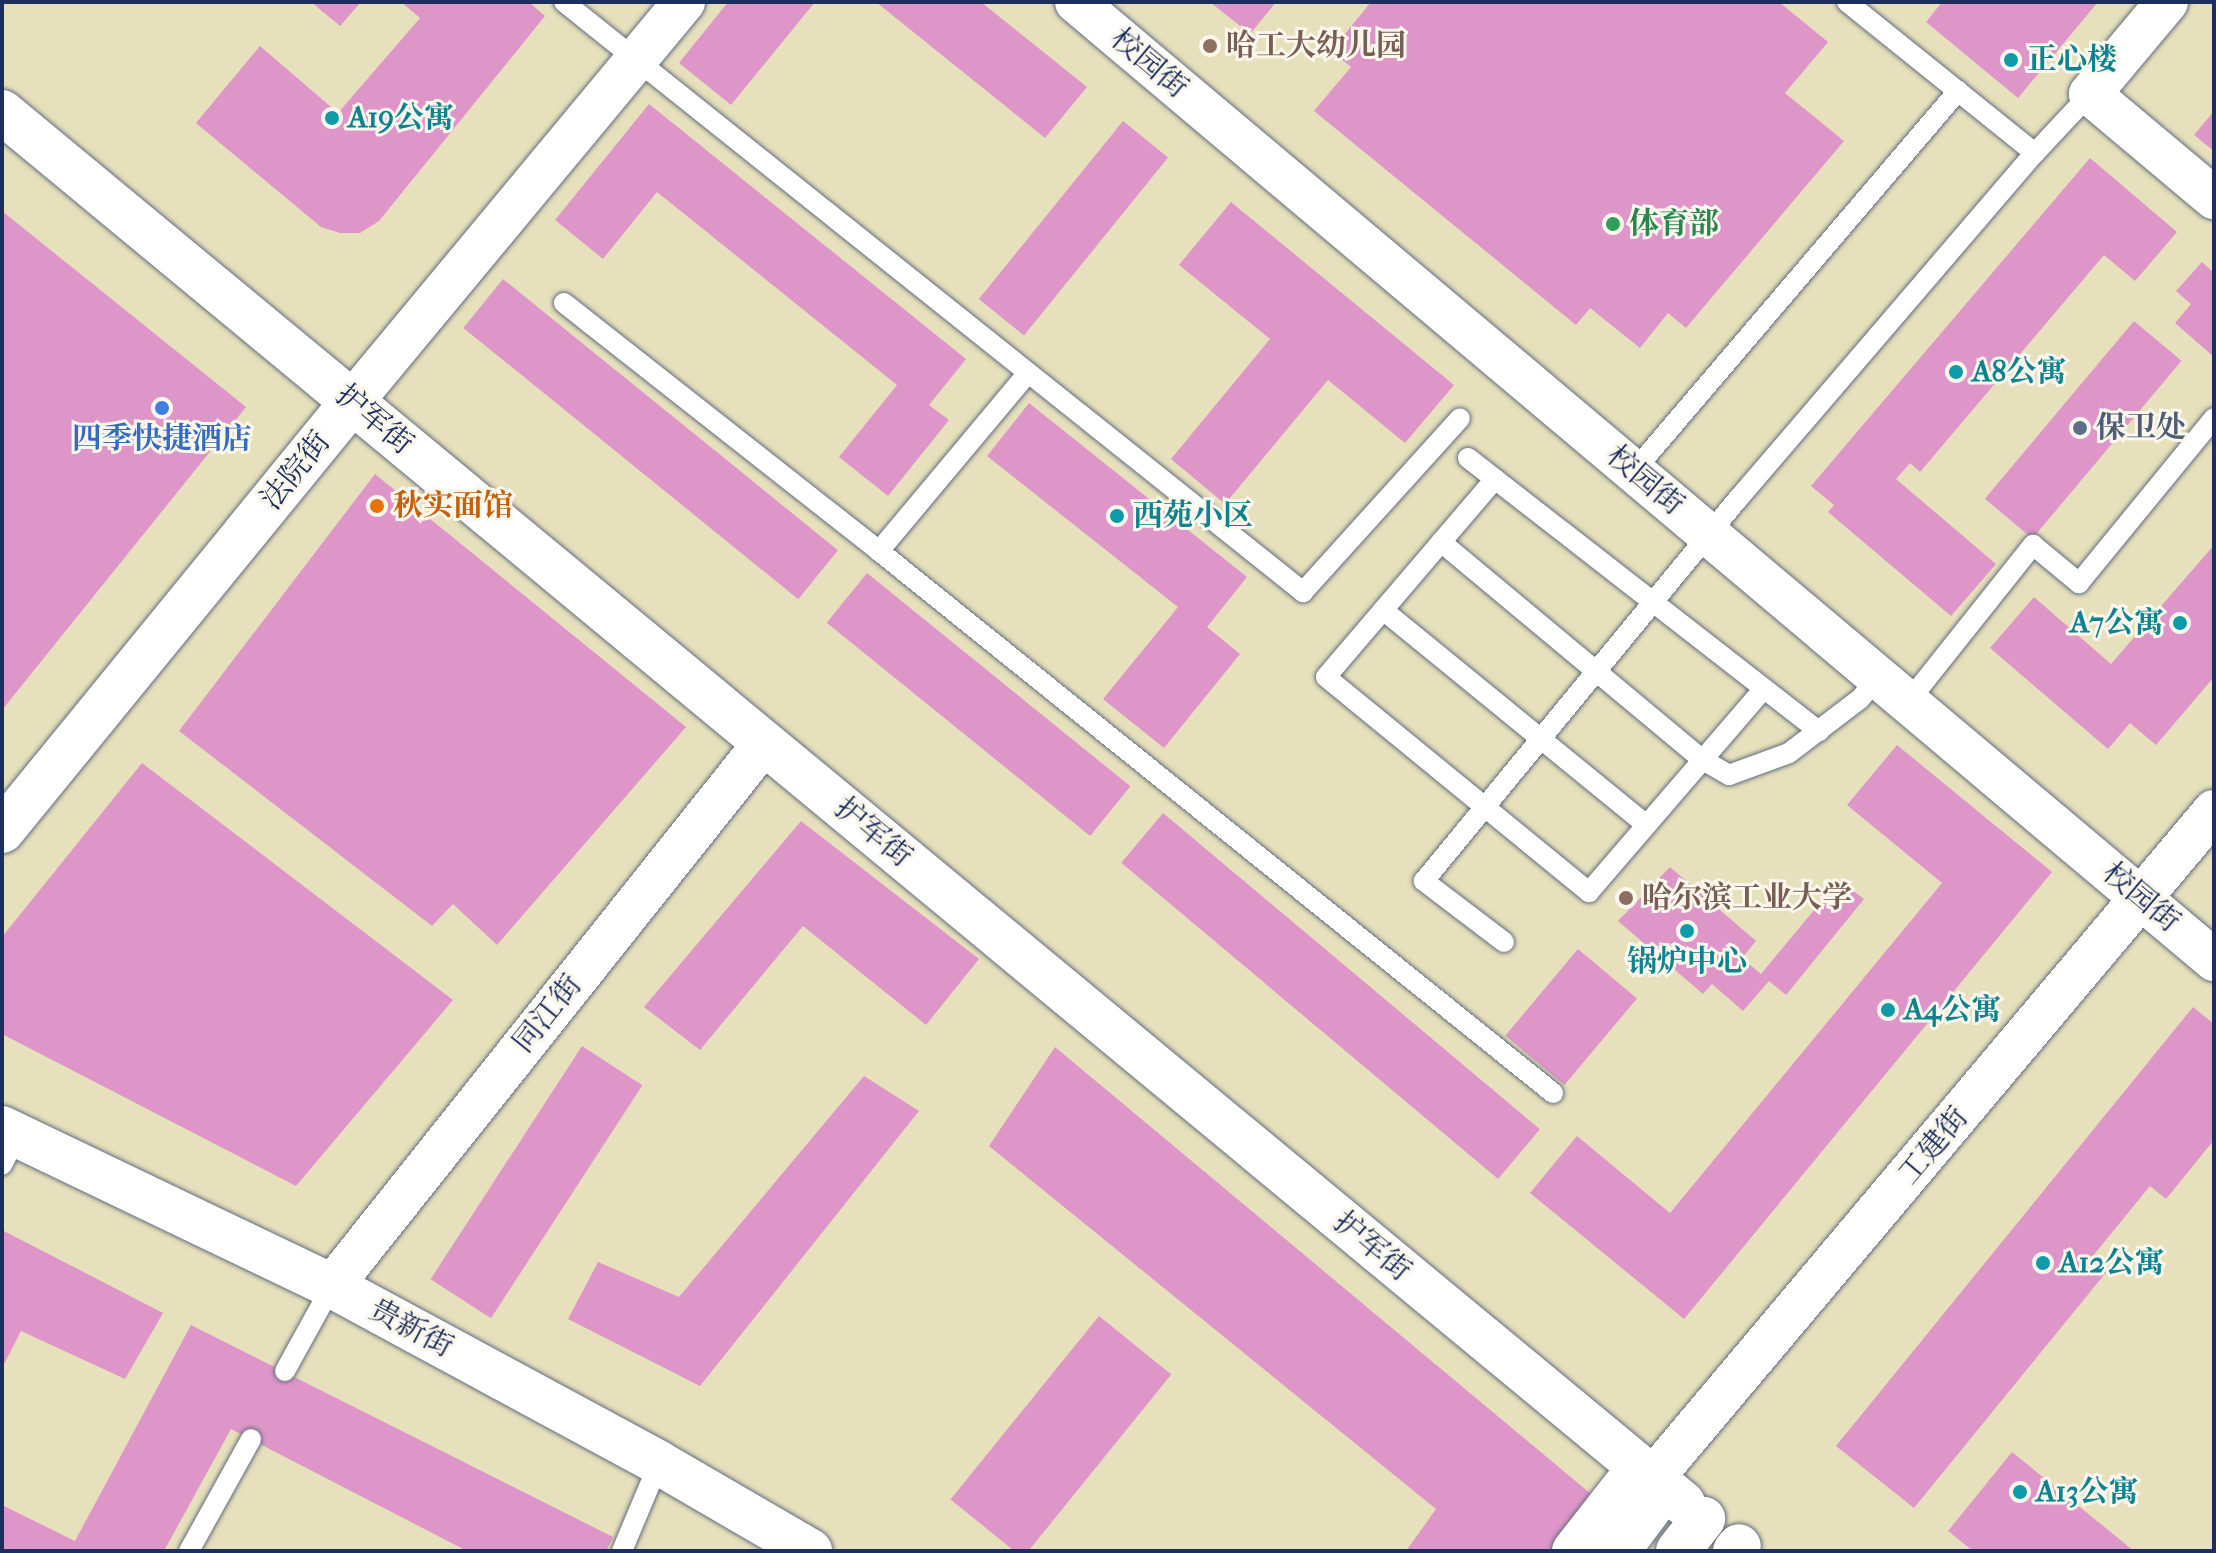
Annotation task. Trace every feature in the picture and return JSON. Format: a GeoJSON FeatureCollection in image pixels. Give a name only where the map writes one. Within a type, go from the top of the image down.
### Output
{"type":"FeatureCollection","features":[{"type":"Feature","properties":{"kind":"street","name":"法院街"},"geometry":{"type":"LineString","coordinates":[[2,831],[684,2]]}},
{"type":"Feature","properties":{"kind":"street","name":"校园街"},"geometry":{"type":"LineString","coordinates":[[1076,2],[2214,960]]}},
{"type":"Feature","properties":{"kind":"street"},"geometry":{"type":"LineString","coordinates":[[2167,2],[2090,94],[2214,198]]}},
{"type":"Feature","properties":{"kind":"street","name":"护军街"},"geometry":{"type":"LineString","coordinates":[[2,112],[764,743],[1670,1502],[1740,1549]]}},
{"type":"Feature","properties":{"kind":"street","name":"同江街"},"geometry":{"type":"LineString","coordinates":[[332,1286],[764,743]]}},
{"type":"Feature","properties":{"kind":"street","name":"工建街"},"geometry":{"type":"LineString","coordinates":[[1618,1551],[1670,1502],[2214,811]]}},
{"type":"Feature","properties":{"kind":"street","name":"贵新街"},"geometry":{"type":"LineString","coordinates":[[7,1143],[332,1286],[659,1463],[810,1551]]}},
{"type":"Feature","properties":{"kind":"street","name":"工建街"},"geometry":{"type":"LineString","coordinates":[[1574,1551],[1670,1502]]}},
{"type":"Feature","properties":{"kind":"lane"},"geometry":{"type":"LineString","coordinates":[[564,2],[634,63],[1303,592],[1460,418]]}},
{"type":"Feature","properties":{"kind":"lane"},"geometry":{"type":"LineString","coordinates":[[1847,2],[2035,153]]}},
{"type":"Feature","properties":{"kind":"lane"},"geometry":{"type":"LineString","coordinates":[[1633,472],[1958,91]]}},
{"type":"Feature","properties":{"kind":"lane"},"geometry":{"type":"LineString","coordinates":[[1504,942],[1424,881],[1709,535],[2035,153],[2090,94]]}},
{"type":"Feature","properties":{"kind":"lane"},"geometry":{"type":"LineString","coordinates":[[564,303],[879,551],[1553,1093]]}},
{"type":"Feature","properties":{"kind":"lane"},"geometry":{"type":"LineString","coordinates":[[879,551],[1027,374]]}},
{"type":"Feature","properties":{"kind":"lane"},"geometry":{"type":"LineString","coordinates":[[1441,542],[1703,760],[1729,775],[1769,763],[1819,731],[1860,699],[1893,690],[2033,545],[2079,583],[2214,418]]}},
{"type":"Feature","properties":{"kind":"lane"},"geometry":{"type":"LineString","coordinates":[[1468,458],[1819,731]]}},
{"type":"Feature","properties":{"kind":"lane"},"geometry":{"type":"LineString","coordinates":[[1495,479],[1326,677],[1589,892],[1763,690]]}},
{"type":"Feature","properties":{"kind":"lane"},"geometry":{"type":"LineString","coordinates":[[1383,610],[1647,825]]}},
{"type":"Feature","properties":{"kind":"lane"},"geometry":{"type":"LineString","coordinates":[[285,1371],[332,1286]]}},
{"type":"Feature","properties":{"kind":"lane"},"geometry":{"type":"LineString","coordinates":[[189,1551],[251,1439]]}},
{"type":"Feature","properties":{"kind":"lane"},"geometry":{"type":"LineString","coordinates":[[622,1551],[659,1463]]}},
{"type":"Feature","properties":{"kind":"building","name":"A19公寓"},"geometry":{"type":"Polygon","coordinates":[[[311,2],[361,2],[340,26],[311,2]]]}},
{"type":"Feature","properties":{"kind":"building","name":"A19公寓"},"geometry":{"type":"Polygon","coordinates":[[[401,2],[529,2],[545,16],[379,221],[360,233],[340,233],[321,227],[196,123],[260,46],[338,113],[420,18],[401,2]]]}},
{"type":"Feature","properties":{"kind":"building"},"geometry":{"type":"Polygon","coordinates":[[[728,2],[815,2],[731,105],[679,63],[728,2]]]}},
{"type":"Feature","properties":{"kind":"building"},"geometry":{"type":"Polygon","coordinates":[[[876,2],[981,2],[1087,87],[1045,138],[876,2]]]}},
{"type":"Feature","properties":{"kind":"building"},"geometry":{"type":"Polygon","coordinates":[[[1210,2],[1276,2],[1250,34],[1210,2]]]}},
{"type":"Feature","properties":{"kind":"building","name":"体育部"},"geometry":{"type":"Polygon","coordinates":[[[1371,2],[1779,2],[1828,42],[1785,93],[1844,141],[1686,328],[1668,313],[1640,348],[1590,308],[1576,325],[1314,111],[1351,67],[1331,51],[1371,2]]]}},
{"type":"Feature","properties":{"kind":"building","name":"正心楼"},"geometry":{"type":"Polygon","coordinates":[[[1942,2],[2098,2],[2018,98],[1926,22],[1942,2]]]}},
{"type":"Feature","properties":{"kind":"building"},"geometry":{"type":"Polygon","coordinates":[[[649,104],[966,359],[929,405],[949,420],[888,496],[839,457],[897,385],[657,192],[603,259],[555,220],[649,104]]]}},
{"type":"Feature","properties":{"kind":"building"},"geometry":{"type":"Polygon","coordinates":[[[2214,111],[2214,151],[2194,135],[2214,111]]]}},
{"type":"Feature","properties":{"kind":"building"},"geometry":{"type":"Polygon","coordinates":[[[1123,121],[1168,158],[1024,335],[979,299],[1123,121]]]}},
{"type":"Feature","properties":{"kind":"building","name":"A8公寓"},"geometry":{"type":"Polygon","coordinates":[[[2090,158],[2177,232],[2135,281],[2104,255],[1920,472],[1910,463],[1896,479],[1996,564],[1951,616],[1828,512],[1834,505],[1811,486],[2090,158]]]}},
{"type":"Feature","properties":{"kind":"building"},"geometry":{"type":"Polygon","coordinates":[[[1231,202],[1454,385],[1405,443],[1328,380],[1225,504],[1171,459],[1270,339],[1179,265],[1231,202]]]}},
{"type":"Feature","properties":{"kind":"building"},"geometry":{"type":"Polygon","coordinates":[[[2,211],[246,407],[2,710],[2,211]]]}},
{"type":"Feature","properties":{"kind":"building"},"geometry":{"type":"Polygon","coordinates":[[[2202,262],[2214,273],[2214,357],[2175,323],[2191,304],[2176,291],[2202,262]]]}},
{"type":"Feature","properties":{"kind":"building"},"geometry":{"type":"Polygon","coordinates":[[[503,279],[838,550],[798,599],[463,328],[503,279]]]}},
{"type":"Feature","properties":{"kind":"building","name":"保卫处"},"geometry":{"type":"Polygon","coordinates":[[[2134,321],[2181,361],[2032,539],[1985,499],[2134,321]]]}},
{"type":"Feature","properties":{"kind":"building","name":"西苑小区"},"geometry":{"type":"Polygon","coordinates":[[[1029,403],[1247,577],[1207,627],[1240,654],[1164,748],[1103,699],[1178,607],[987,456],[1029,403]]]}},
{"type":"Feature","properties":{"kind":"building"},"geometry":{"type":"Polygon","coordinates":[[[375,474],[686,727],[497,945],[453,904],[432,926],[179,731],[375,474]]]}},
{"type":"Feature","properties":{"kind":"building","name":"A7公寓"},"geometry":{"type":"Polygon","coordinates":[[[2214,545],[2214,677],[2156,745],[2130,723],[2108,749],[1990,648],[2034,597],[2111,664],[2214,545]]]}},
{"type":"Feature","properties":{"kind":"building"},"geometry":{"type":"Polygon","coordinates":[[[867,573],[1130,786],[1090,836],[827,623],[867,573]]]}},
{"type":"Feature","properties":{"kind":"building","name":"A4公寓"},"geometry":{"type":"Polygon","coordinates":[[[1897,745],[2052,872],[1684,1319],[1530,1193],[1577,1136],[1670,1213],[1942,883],[1847,805],[1897,745]]]}},
{"type":"Feature","properties":{"kind":"building"},"geometry":{"type":"Polygon","coordinates":[[[142,763],[453,1000],[296,1186],[2,1034],[2,937],[142,763]]]}},
{"type":"Feature","properties":{"kind":"building"},"geometry":{"type":"Polygon","coordinates":[[[1163,813],[1540,1129],[1498,1179],[1121,863],[1163,813]]]}},
{"type":"Feature","properties":{"kind":"building"},"geometry":{"type":"Polygon","coordinates":[[[801,821],[979,959],[926,1025],[803,926],[700,1050],[644,1007],[801,821]]]}},
{"type":"Feature","properties":{"kind":"building","name":"锅炉中心"},"geometry":{"type":"Polygon","coordinates":[[[1670,867],[1756,941],[1742,958],[1761,974],[1839,880],[1864,899],[1786,995],[1769,981],[1743,1011],[1712,984],[1703,994],[1618,921],[1670,867]]]}},
{"type":"Feature","properties":{"kind":"building"},"geometry":{"type":"Polygon","coordinates":[[[1578,949],[1637,998],[1564,1085],[1505,1036],[1578,949]]]}},
{"type":"Feature","properties":{"kind":"building","name":"A12公寓"},"geometry":{"type":"Polygon","coordinates":[[[2193,1007],[2214,1024],[2214,1140],[2166,1199],[2150,1186],[2092,1257],[2108,1270],[1914,1508],[1836,1446],[2193,1007]]]}},
{"type":"Feature","properties":{"kind":"building"},"geometry":{"type":"Polygon","coordinates":[[[582,1046],[642,1085],[491,1318],[431,1279],[582,1046]]]}},
{"type":"Feature","properties":{"kind":"building"},"geometry":{"type":"Polygon","coordinates":[[[1055,1047],[1597,1499],[1557,1551],[1406,1551],[1436,1509],[989,1146],[1055,1047]]]}},
{"type":"Feature","properties":{"kind":"building"},"geometry":{"type":"Polygon","coordinates":[[[864,1076],[919,1111],[700,1386],[568,1319],[598,1262],[679,1297],[864,1076]]]}},
{"type":"Feature","properties":{"kind":"building"},"geometry":{"type":"Polygon","coordinates":[[[2,1230],[163,1313],[125,1379],[21,1331],[2,1368],[2,1230]]]}},
{"type":"Feature","properties":{"kind":"building"},"geometry":{"type":"Polygon","coordinates":[[[1099,1316],[1171,1375],[1028,1551],[1014,1551],[950,1499],[1099,1316]]]}},
{"type":"Feature","properties":{"kind":"building"},"geometry":{"type":"Polygon","coordinates":[[[191,1325],[613,1537],[606,1551],[467,1551],[231,1429],[164,1551],[2,1551],[2,1505],[75,1541],[191,1325]]]}},
{"type":"Feature","properties":{"kind":"building","name":"A13公寓"},"geometry":{"type":"Polygon","coordinates":[[[2012,1452],[2134,1551],[1973,1551],[1948,1531],[2012,1452]]]}},
{"type":"Feature","properties":{"kind":"place","name":"哈工大幼儿园"},"geometry":{"type":"Point","coordinates":[1210,46]}},
{"type":"Feature","properties":{"kind":"place","name":"正心楼"},"geometry":{"type":"Point","coordinates":[2011,60]}},
{"type":"Feature","properties":{"kind":"place","name":"A19公寓"},"geometry":{"type":"Point","coordinates":[332,118]}},
{"type":"Feature","properties":{"kind":"place","name":"体育部"},"geometry":{"type":"Point","coordinates":[1613,224]}},
{"type":"Feature","properties":{"kind":"place","name":"A8公寓"},"geometry":{"type":"Point","coordinates":[1956,372]}},
{"type":"Feature","properties":{"kind":"place","name":"四季快捷酒店"},"geometry":{"type":"Point","coordinates":[162,408]}},
{"type":"Feature","properties":{"kind":"place","name":"保卫处"},"geometry":{"type":"Point","coordinates":[2080,428]}},
{"type":"Feature","properties":{"kind":"place","name":"秋实面馆"},"geometry":{"type":"Point","coordinates":[377,506]}},
{"type":"Feature","properties":{"kind":"place","name":"西苑小区"},"geometry":{"type":"Point","coordinates":[1117,516]}},
{"type":"Feature","properties":{"kind":"place","name":"A7公寓"},"geometry":{"type":"Point","coordinates":[2180,623]}},
{"type":"Feature","properties":{"kind":"place","name":"哈尔滨工业大学"},"geometry":{"type":"Point","coordinates":[1626,898]}},
{"type":"Feature","properties":{"kind":"place","name":"锅炉中心"},"geometry":{"type":"Point","coordinates":[1687,931]}},
{"type":"Feature","properties":{"kind":"place","name":"A4公寓"},"geometry":{"type":"Point","coordinates":[1888,1010]}},
{"type":"Feature","properties":{"kind":"place","name":"A12公寓"},"geometry":{"type":"Point","coordinates":[2043,1263]}},
{"type":"Feature","properties":{"kind":"place","name":"A13公寓"},"geometry":{"type":"Point","coordinates":[2020,1492]}}]}
